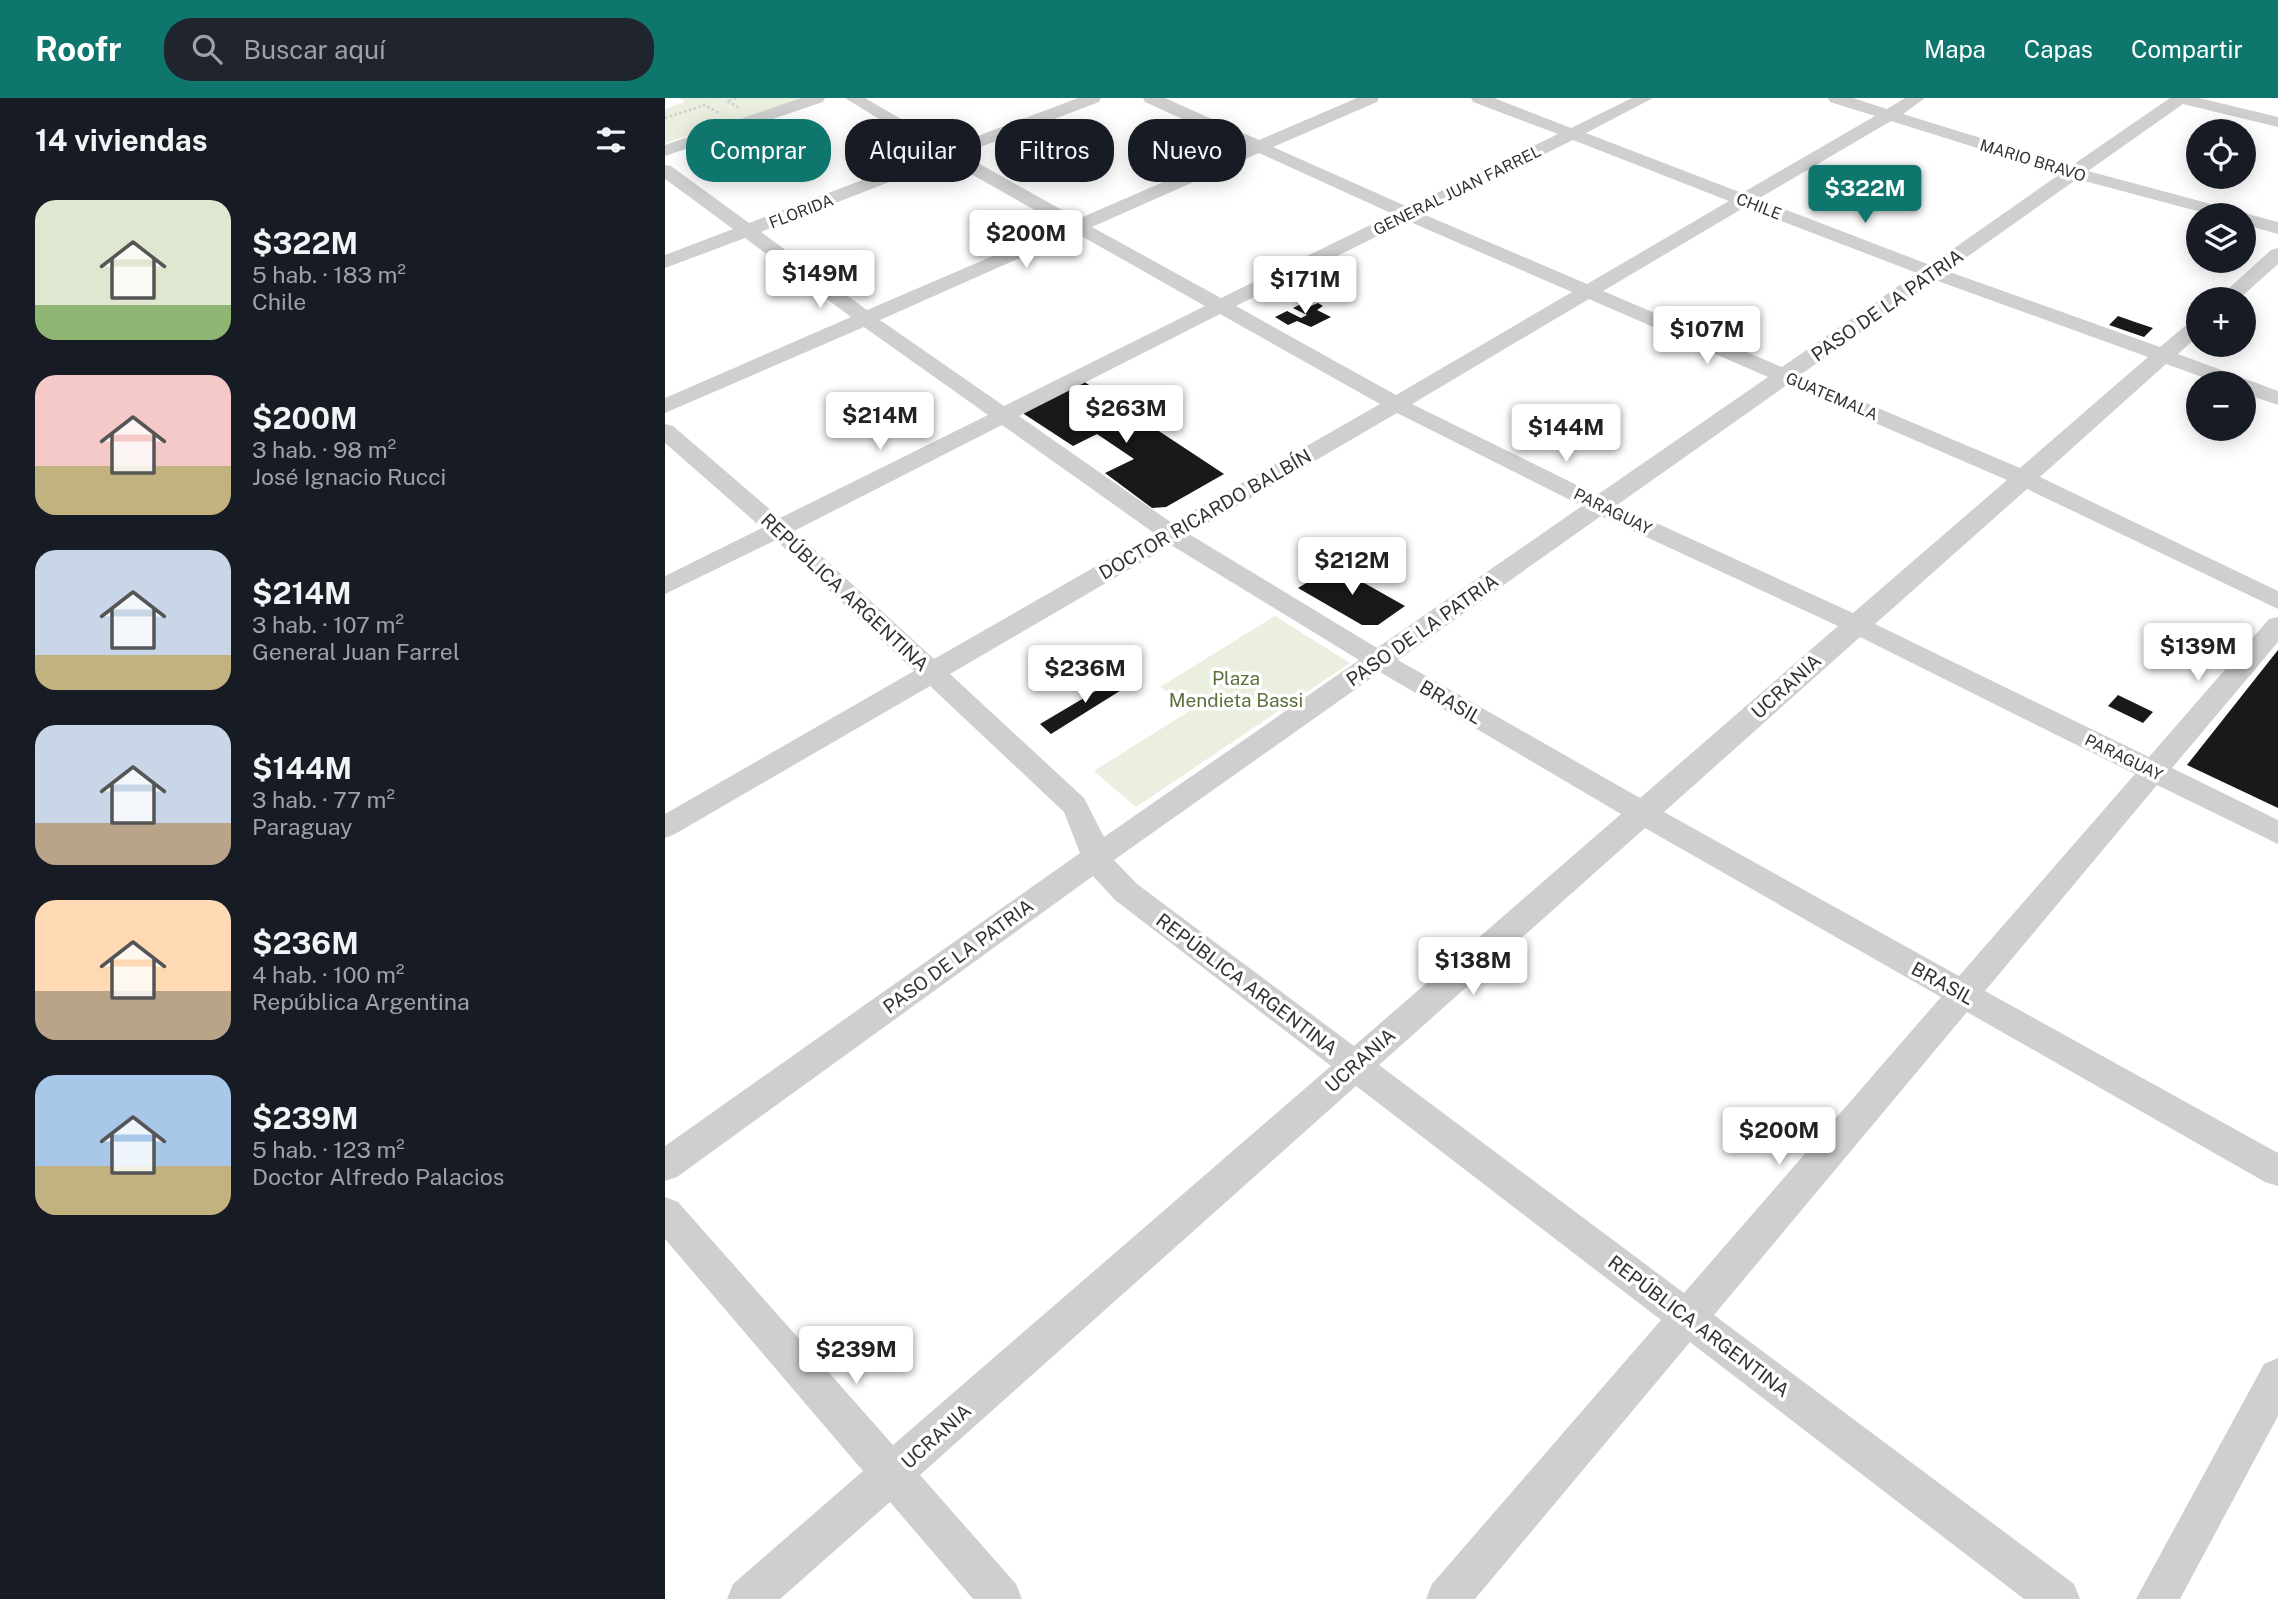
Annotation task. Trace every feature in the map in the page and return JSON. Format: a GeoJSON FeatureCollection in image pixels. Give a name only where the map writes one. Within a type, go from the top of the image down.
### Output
{"type":"FeatureCollection","features":[{"type":"Feature","properties":{"kind":"street"},"geometry":{"type":"LineString","coordinates":[[665,151],[817,98]]}},
{"type":"Feature","properties":{"kind":"street","name":"PARAGUAY"},"geometry":{"type":"LineString","coordinates":[[853,98],[889,119]]}},
{"type":"Feature","properties":{"kind":"street","name":"FLORIDA"},"geometry":{"type":"LineString","coordinates":[[981,141],[1093,98]]}},
{"type":"Feature","properties":{"kind":"street","name":"GUATEMALA"},"geometry":{"type":"LineString","coordinates":[[1150,98],[1586,292],[2023,478],[2278,601]]}},
{"type":"Feature","properties":{"kind":"street"},"geometry":{"type":"LineString","coordinates":[[665,406],[1371,98]]}},
{"type":"Feature","properties":{"kind":"street","name":"CHILE"},"geometry":{"type":"LineString","coordinates":[[1479,98],[1934,273],[2206,371]]}},
{"type":"Feature","properties":{"kind":"street","name":"GENERAL JUAN FARREL"},"geometry":{"type":"LineString","coordinates":[[665,586],[1001,415],[1645,98]]}},
{"type":"Feature","properties":{"kind":"street","name":"MARIO BRAVO"},"geometry":{"type":"LineString","coordinates":[[1836,98],[2074,173],[2187,203]]}},
{"type":"Feature","properties":{"kind":"street","name":"DOCTOR RICARDO BALBÍN"},"geometry":{"type":"LineString","coordinates":[[665,827],[1745,201],[1917,98]]}},
{"type":"Feature","properties":{"kind":"street"},"geometry":{"type":"LineString","coordinates":[[2180,98],[2278,122]]}},
{"type":"Feature","properties":{"kind":"street","name":"PASO DE LA PATRIA"},"geometry":{"type":"LineString","coordinates":[[665,1166],[1097,857],[1934,273],[2180,98]]}},
{"type":"Feature","properties":{"kind":"street","name":"BRASIL"},"geometry":{"type":"LineString","coordinates":[[665,170],[866,319],[1171,534],[1380,661],[1644,814],[2278,1171]]}},
{"type":"Feature","properties":{"kind":"street","name":"PARAGUAY"},"geometry":{"type":"LineString","coordinates":[[981,172],[1396,404],[1600,506],[1855,624],[2278,832]]}},
{"type":"Feature","properties":{"kind":"street","name":"FLORIDA"},"geometry":{"type":"LineString","coordinates":[[665,262],[875,182]]}},
{"type":"Feature","properties":{"kind":"street"},"geometry":{"type":"LineString","coordinates":[[2256,222],[2278,228]]}},
{"type":"Feature","properties":{"kind":"street"},"geometry":{"type":"LineString","coordinates":[[2241,287],[2278,254]]}},
{"type":"Feature","properties":{"kind":"street","name":"UCRANIA"},"geometry":{"type":"LineString","coordinates":[[748,1599],[2186,335]]}},
{"type":"Feature","properties":{"kind":"street","name":"CHILE"},"geometry":{"type":"LineString","coordinates":[[2256,390],[2278,398]]}},
{"type":"Feature","properties":{"kind":"street","name":"REPÚBLICA ARGENTINA"},"geometry":{"type":"LineString","coordinates":[[665,431],[778,529],[1074,805],[1097,857],[1111,878],[1126,892],[2059,1599]]}},
{"type":"Feature","properties":{"kind":"street"},"geometry":{"type":"LineString","coordinates":[[1447,1599],[2278,625]]}},
{"type":"Feature","properties":{"kind":"street"},"geometry":{"type":"LineString","coordinates":[[665,1213],[1001,1599]]}},
{"type":"Feature","properties":{"kind":"street"},"geometry":{"type":"LineString","coordinates":[[2157,1599],[2278,1377]]}},
{"type":"Feature","properties":{"kind":"path"},"geometry":{"type":"LineString","coordinates":[[736,98],[727,101],[743,110]]}},
{"type":"Feature","properties":{"kind":"path"},"geometry":{"type":"LineString","coordinates":[[665,117],[705,105]]}},
{"type":"Feature","properties":{"kind":"green space"},"geometry":{"type":"Polygon","coordinates":[[[679,98],[805,98],[740,119],[686,119],[686,136],[665,143],[665,109],[685,102],[679,98]]]}},
{"type":"Feature","properties":{"kind":"green space","name":"Plaza Mendieta Bassi"},"geometry":{"type":"Polygon","coordinates":[[[1275,616],[1350,663],[1136,807],[1094,771],[1194,708],[1160,687],[1275,616]]]}},
{"type":"Feature","properties":{"kind":"building"},"geometry":{"type":"Polygon","coordinates":[[[1318,303],[1323,306],[1317,310],[1331,317],[1311,327],[1297,321],[1288,325],[1275,317],[1287,311],[1301,318],[1307,315],[1293,308],[1299,305],[1306,308],[1318,303]]]}},
{"type":"Feature","properties":{"kind":"building"},"geometry":{"type":"Polygon","coordinates":[[[2118,316],[2153,328],[2144,337],[2109,325],[2118,316]]]}},
{"type":"Feature","properties":{"kind":"building"},"geometry":{"type":"Polygon","coordinates":[[[1083,381],[1224,474],[1166,507],[1152,508],[1105,473],[1134,459],[1097,434],[1073,446],[1024,414],[1025,410],[1083,381]]]}},
{"type":"Feature","properties":{"kind":"building"},"geometry":{"type":"Polygon","coordinates":[[[1334,566],[1405,606],[1378,625],[1362,625],[1298,588],[1334,566]]]}},
{"type":"Feature","properties":{"kind":"building"},"geometry":{"type":"Polygon","coordinates":[[[2278,650],[2278,808],[2187,765],[2278,650]]]}},
{"type":"Feature","properties":{"kind":"building"},"geometry":{"type":"Polygon","coordinates":[[[1121,676],[1131,684],[1051,734],[1040,724],[1121,676]]]}},
{"type":"Feature","properties":{"kind":"building"},"geometry":{"type":"Polygon","coordinates":[[[2118,695],[2153,712],[2143,723],[2108,706],[2118,695]]]}}]}
